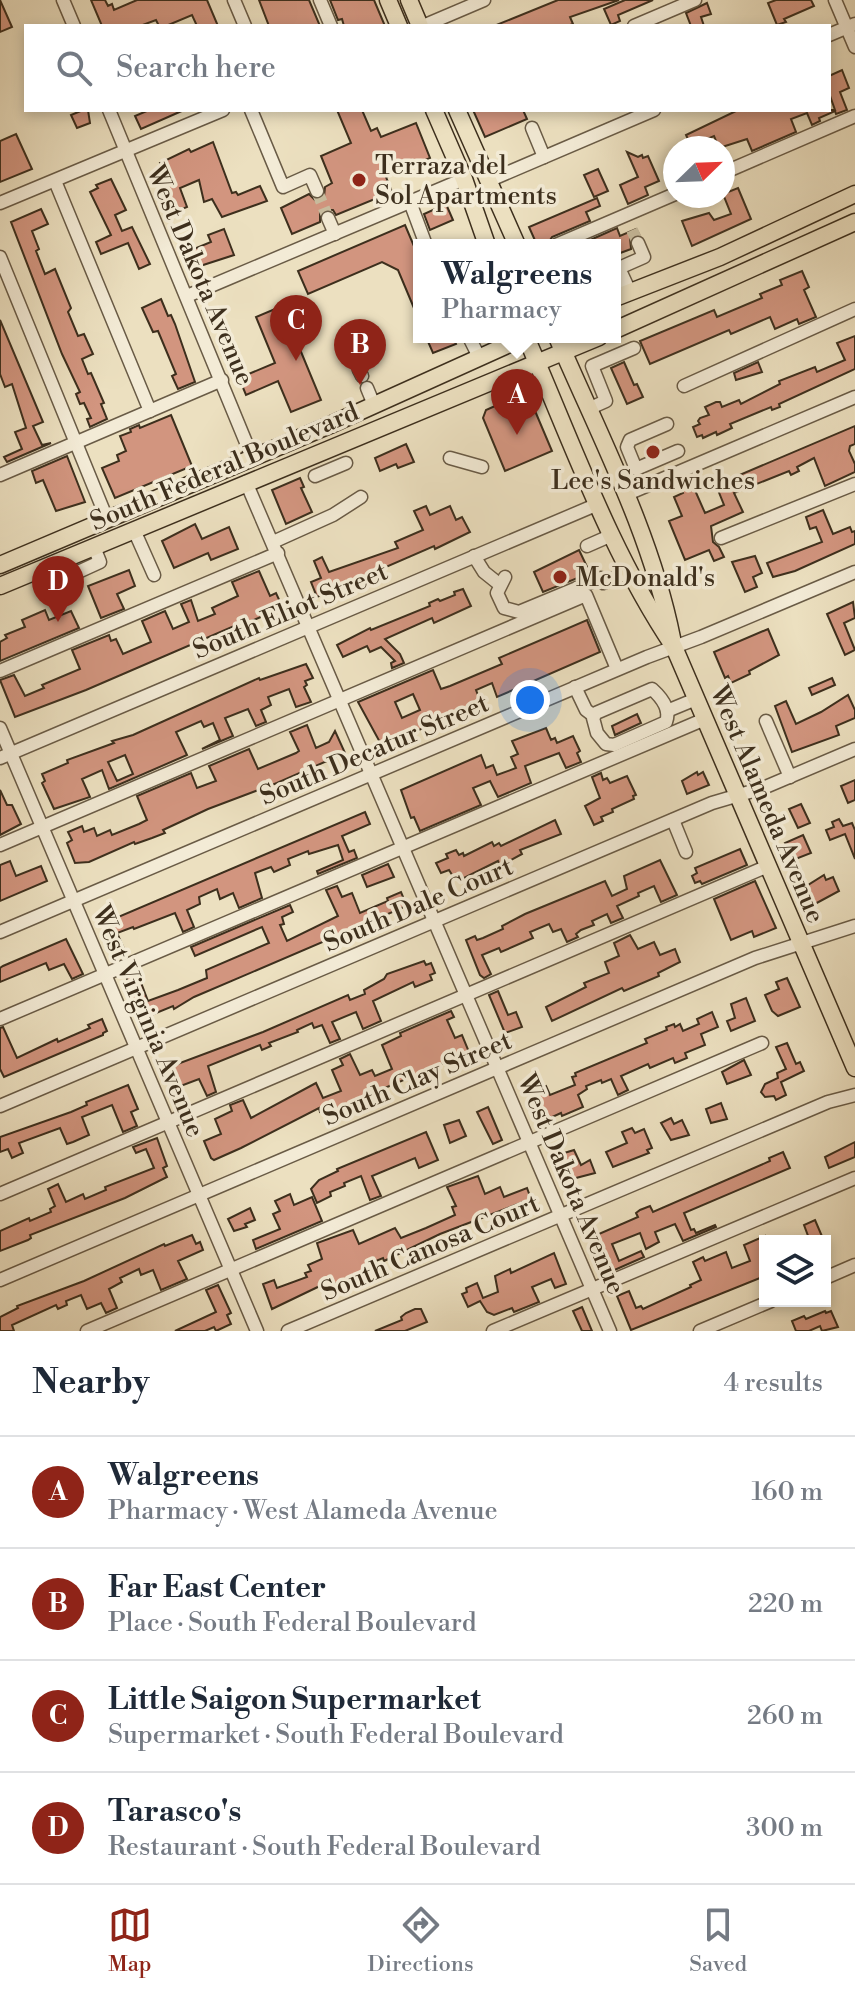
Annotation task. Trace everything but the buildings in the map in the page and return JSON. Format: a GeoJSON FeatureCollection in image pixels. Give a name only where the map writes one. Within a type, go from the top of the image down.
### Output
{"type":"FeatureCollection","features":[{"type":"Feature","properties":{"kind":"main road"},"geometry":{"type":"LineString","coordinates":[[388,0],[398,24]]}},
{"type":"Feature","properties":{"kind":"main road"},"geometry":{"type":"LineString","coordinates":[[409,0],[421,24]]}},
{"type":"Feature","properties":{"kind":"main road"},"geometry":{"type":"LineString","coordinates":[[435,112],[464,179],[485,239]]}},
{"type":"Feature","properties":{"kind":"main road"},"geometry":{"type":"LineString","coordinates":[[458,112],[514,239]]}},
{"type":"Feature","properties":{"kind":"main road"},"geometry":{"type":"LineString","coordinates":[[623,295],[720,257],[855,194]]}},
{"type":"Feature","properties":{"kind":"main road"},"geometry":{"type":"LineString","coordinates":[[621,327],[854,222]]}},
{"type":"Feature","properties":{"kind":"main road","name":"South Federal Boulevard"},"geometry":{"type":"LineString","coordinates":[[0,565],[511,343]]}},
{"type":"Feature","properties":{"kind":"main road","name":"West Alameda Avenue"},"geometry":{"type":"LineString","coordinates":[[528,343],[629,572],[674,647],[855,1068]]}},
{"type":"Feature","properties":{"kind":"main road","name":"South Federal Boulevard"},"geometry":{"type":"LineString","coordinates":[[0,586],[538,364],[560,345]]}},
{"type":"Feature","properties":{"kind":"main road","name":"West Alameda Avenue"},"geometry":{"type":"LineString","coordinates":[[560,345],[657,578],[674,647]]}},
{"type":"Feature","properties":{"kind":"street"},"geometry":{"type":"LineString","coordinates":[[63,0],[73,24]]}},
{"type":"Feature","properties":{"kind":"street"},"geometry":{"type":"LineString","coordinates":[[234,0],[244,24]]}},
{"type":"Feature","properties":{"kind":"street"},"geometry":{"type":"LineString","coordinates":[[320,0],[330,24]]}},
{"type":"Feature","properties":{"kind":"street"},"geometry":{"type":"LineString","coordinates":[[427,24],[484,0]]}},
{"type":"Feature","properties":{"kind":"street"},"geometry":{"type":"LineString","coordinates":[[639,24],[695,0]]}},
{"type":"Feature","properties":{"kind":"street"},"geometry":{"type":"LineString","coordinates":[[835,0],[851,26],[855,47]]}},
{"type":"Feature","properties":{"kind":"street"},"geometry":{"type":"LineString","coordinates":[[831,34],[851,26]]}},
{"type":"Feature","properties":{"kind":"street","name":"West Dakota Avenue"},"geometry":{"type":"LineString","coordinates":[[110,112],[252,457]]}},
{"type":"Feature","properties":{"kind":"street"},"geometry":{"type":"LineString","coordinates":[[0,203],[218,112]]}},
{"type":"Feature","properties":{"kind":"street"},"geometry":{"type":"LineString","coordinates":[[252,112],[283,187],[310,175],[317,191]]}},
{"type":"Feature","properties":{"kind":"street"},"geometry":{"type":"LineString","coordinates":[[488,181],[649,112]]}},
{"type":"Feature","properties":{"kind":"street"},"geometry":{"type":"LineString","coordinates":[[735,168],[855,116]]}},
{"type":"Feature","properties":{"kind":"street"},"geometry":{"type":"LineString","coordinates":[[532,128],[544,157]]}},
{"type":"Feature","properties":{"kind":"street"},"geometry":{"type":"LineString","coordinates":[[187,296],[464,179]]}},
{"type":"Feature","properties":{"kind":"street"},"geometry":{"type":"LineString","coordinates":[[55,181],[150,411]]}},
{"type":"Feature","properties":{"kind":"street"},"geometry":{"type":"LineString","coordinates":[[570,239],[663,199]]}},
{"type":"Feature","properties":{"kind":"street"},"geometry":{"type":"LineString","coordinates":[[410,202],[424,239]]}},
{"type":"Feature","properties":{"kind":"street"},"geometry":{"type":"LineString","coordinates":[[621,267],[644,257],[626,216]]}},
{"type":"Feature","properties":{"kind":"street"},"geometry":{"type":"LineString","coordinates":[[328,218],[335,234]]}},
{"type":"Feature","properties":{"kind":"street"},"geometry":{"type":"LineString","coordinates":[[0,257],[107,519]]}},
{"type":"Feature","properties":{"kind":"street"},"geometry":{"type":"LineString","coordinates":[[684,386],[855,309]]}},
{"type":"Feature","properties":{"kind":"street"},"geometry":{"type":"LineString","coordinates":[[472,343],[479,357]]}},
{"type":"Feature","properties":{"kind":"street"},"geometry":{"type":"LineString","coordinates":[[588,409],[606,401],[592,366],[634,348]]}},
{"type":"Feature","properties":{"kind":"street"},"geometry":{"type":"LineString","coordinates":[[363,378],[374,405]]}},
{"type":"Feature","properties":{"kind":"street"},"geometry":{"type":"LineString","coordinates":[[0,457],[3,474],[222,380]]}},
{"type":"Feature","properties":{"kind":"street"},"geometry":{"type":"LineString","coordinates":[[625,495],[855,397]]}},
{"type":"Feature","properties":{"kind":"street"},"geometry":{"type":"LineString","coordinates":[[667,424],[630,440],[627,447],[636,469],[678,451]]}},
{"type":"Feature","properties":{"kind":"street"},"geometry":{"type":"LineString","coordinates":[[321,451],[329,470]]}},
{"type":"Feature","properties":{"kind":"street"},"geometry":{"type":"LineString","coordinates":[[450,458],[482,467]]}},
{"type":"Feature","properties":{"kind":"street"},"geometry":{"type":"LineString","coordinates":[[315,476],[346,463]]}},
{"type":"Feature","properties":{"kind":"street","name":"West Dakota Avenue"},"geometry":{"type":"LineString","coordinates":[[246,482],[610,1331]]}},
{"type":"Feature","properties":{"kind":"street"},"geometry":{"type":"LineString","coordinates":[[721,538],[855,484]]}},
{"type":"Feature","properties":{"kind":"street"},"geometry":{"type":"LineString","coordinates":[[0,671],[275,548],[361,497]]}},
{"type":"Feature","properties":{"kind":"street","name":"South Eliot Street"},"geometry":{"type":"LineString","coordinates":[[6,756],[598,504]]}},
{"type":"Feature","properties":{"kind":"street"},"geometry":{"type":"LineString","coordinates":[[134,530],[154,575]]}},
{"type":"Feature","properties":{"kind":"street"},"geometry":{"type":"LineString","coordinates":[[587,546],[612,535]]}},
{"type":"Feature","properties":{"kind":"street"},"geometry":{"type":"LineString","coordinates":[[65,578],[100,562],[94,547]]}},
{"type":"Feature","properties":{"kind":"street"},"geometry":{"type":"LineString","coordinates":[[474,556],[484,572],[502,581],[497,593],[504,608],[519,612],[629,572]]}},
{"type":"Feature","properties":{"kind":"street","name":"South Decatur Street"},"geometry":{"type":"LineString","coordinates":[[0,932],[617,669],[855,572]]}},
{"type":"Feature","properties":{"kind":"street"},"geometry":{"type":"LineString","coordinates":[[0,845],[586,595],[617,669]]}},
{"type":"Feature","properties":{"kind":"street"},"geometry":{"type":"LineString","coordinates":[[575,687],[586,710],[594,716],[597,733],[606,744],[614,745],[666,722],[667,711],[661,697],[652,689],[594,716]]}},
{"type":"Feature","properties":{"kind":"street"},"geometry":{"type":"LineString","coordinates":[[667,711],[696,699]]}},
{"type":"Feature","properties":{"kind":"street"},"geometry":{"type":"LineString","coordinates":[[0,1019],[705,719]]}},
{"type":"Feature","properties":{"kind":"street"},"geometry":{"type":"LineString","coordinates":[[766,721],[790,777]]}},
{"type":"Feature","properties":{"kind":"street","name":"West Virginia Avenue"},"geometry":{"type":"LineString","coordinates":[[0,728],[6,756],[43,827],[257,1331]]}},
{"type":"Feature","properties":{"kind":"street","name":"South Dale Court"},"geometry":{"type":"LineString","coordinates":[[0,1106],[712,803],[790,777],[855,749]]}},
{"type":"Feature","properties":{"kind":"street"},"geometry":{"type":"LineString","coordinates":[[673,820],[686,852]]}},
{"type":"Feature","properties":{"kind":"street"},"geometry":{"type":"LineString","coordinates":[[0,1194],[768,866]]}},
{"type":"Feature","properties":{"kind":"street","name":"South Clay Street"},"geometry":{"type":"LineString","coordinates":[[0,1280],[755,958],[855,926]]}},
{"type":"Feature","properties":{"kind":"street"},"geometry":{"type":"LineString","coordinates":[[87,1331],[762,1043]]}},
{"type":"Feature","properties":{"kind":"street","name":"South Canosa Court"},"geometry":{"type":"LineString","coordinates":[[288,1331],[828,1102],[855,1095]]}},
{"type":"Feature","properties":{"kind":"street"},"geometry":{"type":"LineString","coordinates":[[493,1331],[855,1178]]}},
{"type":"Feature","properties":{"kind":"street"},"geometry":{"type":"LineString","coordinates":[[831,1275],[855,1265]]}},
{"type":"Feature","properties":{"kind":"street"},"geometry":{"type":"LineString","coordinates":[[700,1331],[759,1306]]}},
{"type":"Feature","properties":{"kind":"tunnel"},"geometry":{"type":"LineString","coordinates":[[317,191],[328,218]]}},
{"type":"Feature","properties":{"kind":"tunnel"},"geometry":{"type":"LineString","coordinates":[[632,230],[638,243]]}},
{"type":"Feature","properties":{"kind":"place","name":"Terraza del Sol Apartments"},"geometry":{"type":"Point","coordinates":[359,180]}},
{"type":"Feature","properties":{"kind":"place","name":"Little Saigon Supermarket"},"geometry":{"type":"Point","coordinates":[296,361]}},
{"type":"Feature","properties":{"kind":"place","name":"Far East Center"},"geometry":{"type":"Point","coordinates":[360,385]}},
{"type":"Feature","properties":{"kind":"place","name":"Walgreens"},"geometry":{"type":"Point","coordinates":[517,435]}},
{"type":"Feature","properties":{"kind":"place","name":"Lee's Sandwiches"},"geometry":{"type":"Point","coordinates":[653,452]}},
{"type":"Feature","properties":{"kind":"place","name":"McDonald's"},"geometry":{"type":"Point","coordinates":[560,577]}},
{"type":"Feature","properties":{"kind":"place","name":"Tarasco's"},"geometry":{"type":"Point","coordinates":[58,622]}}]}
